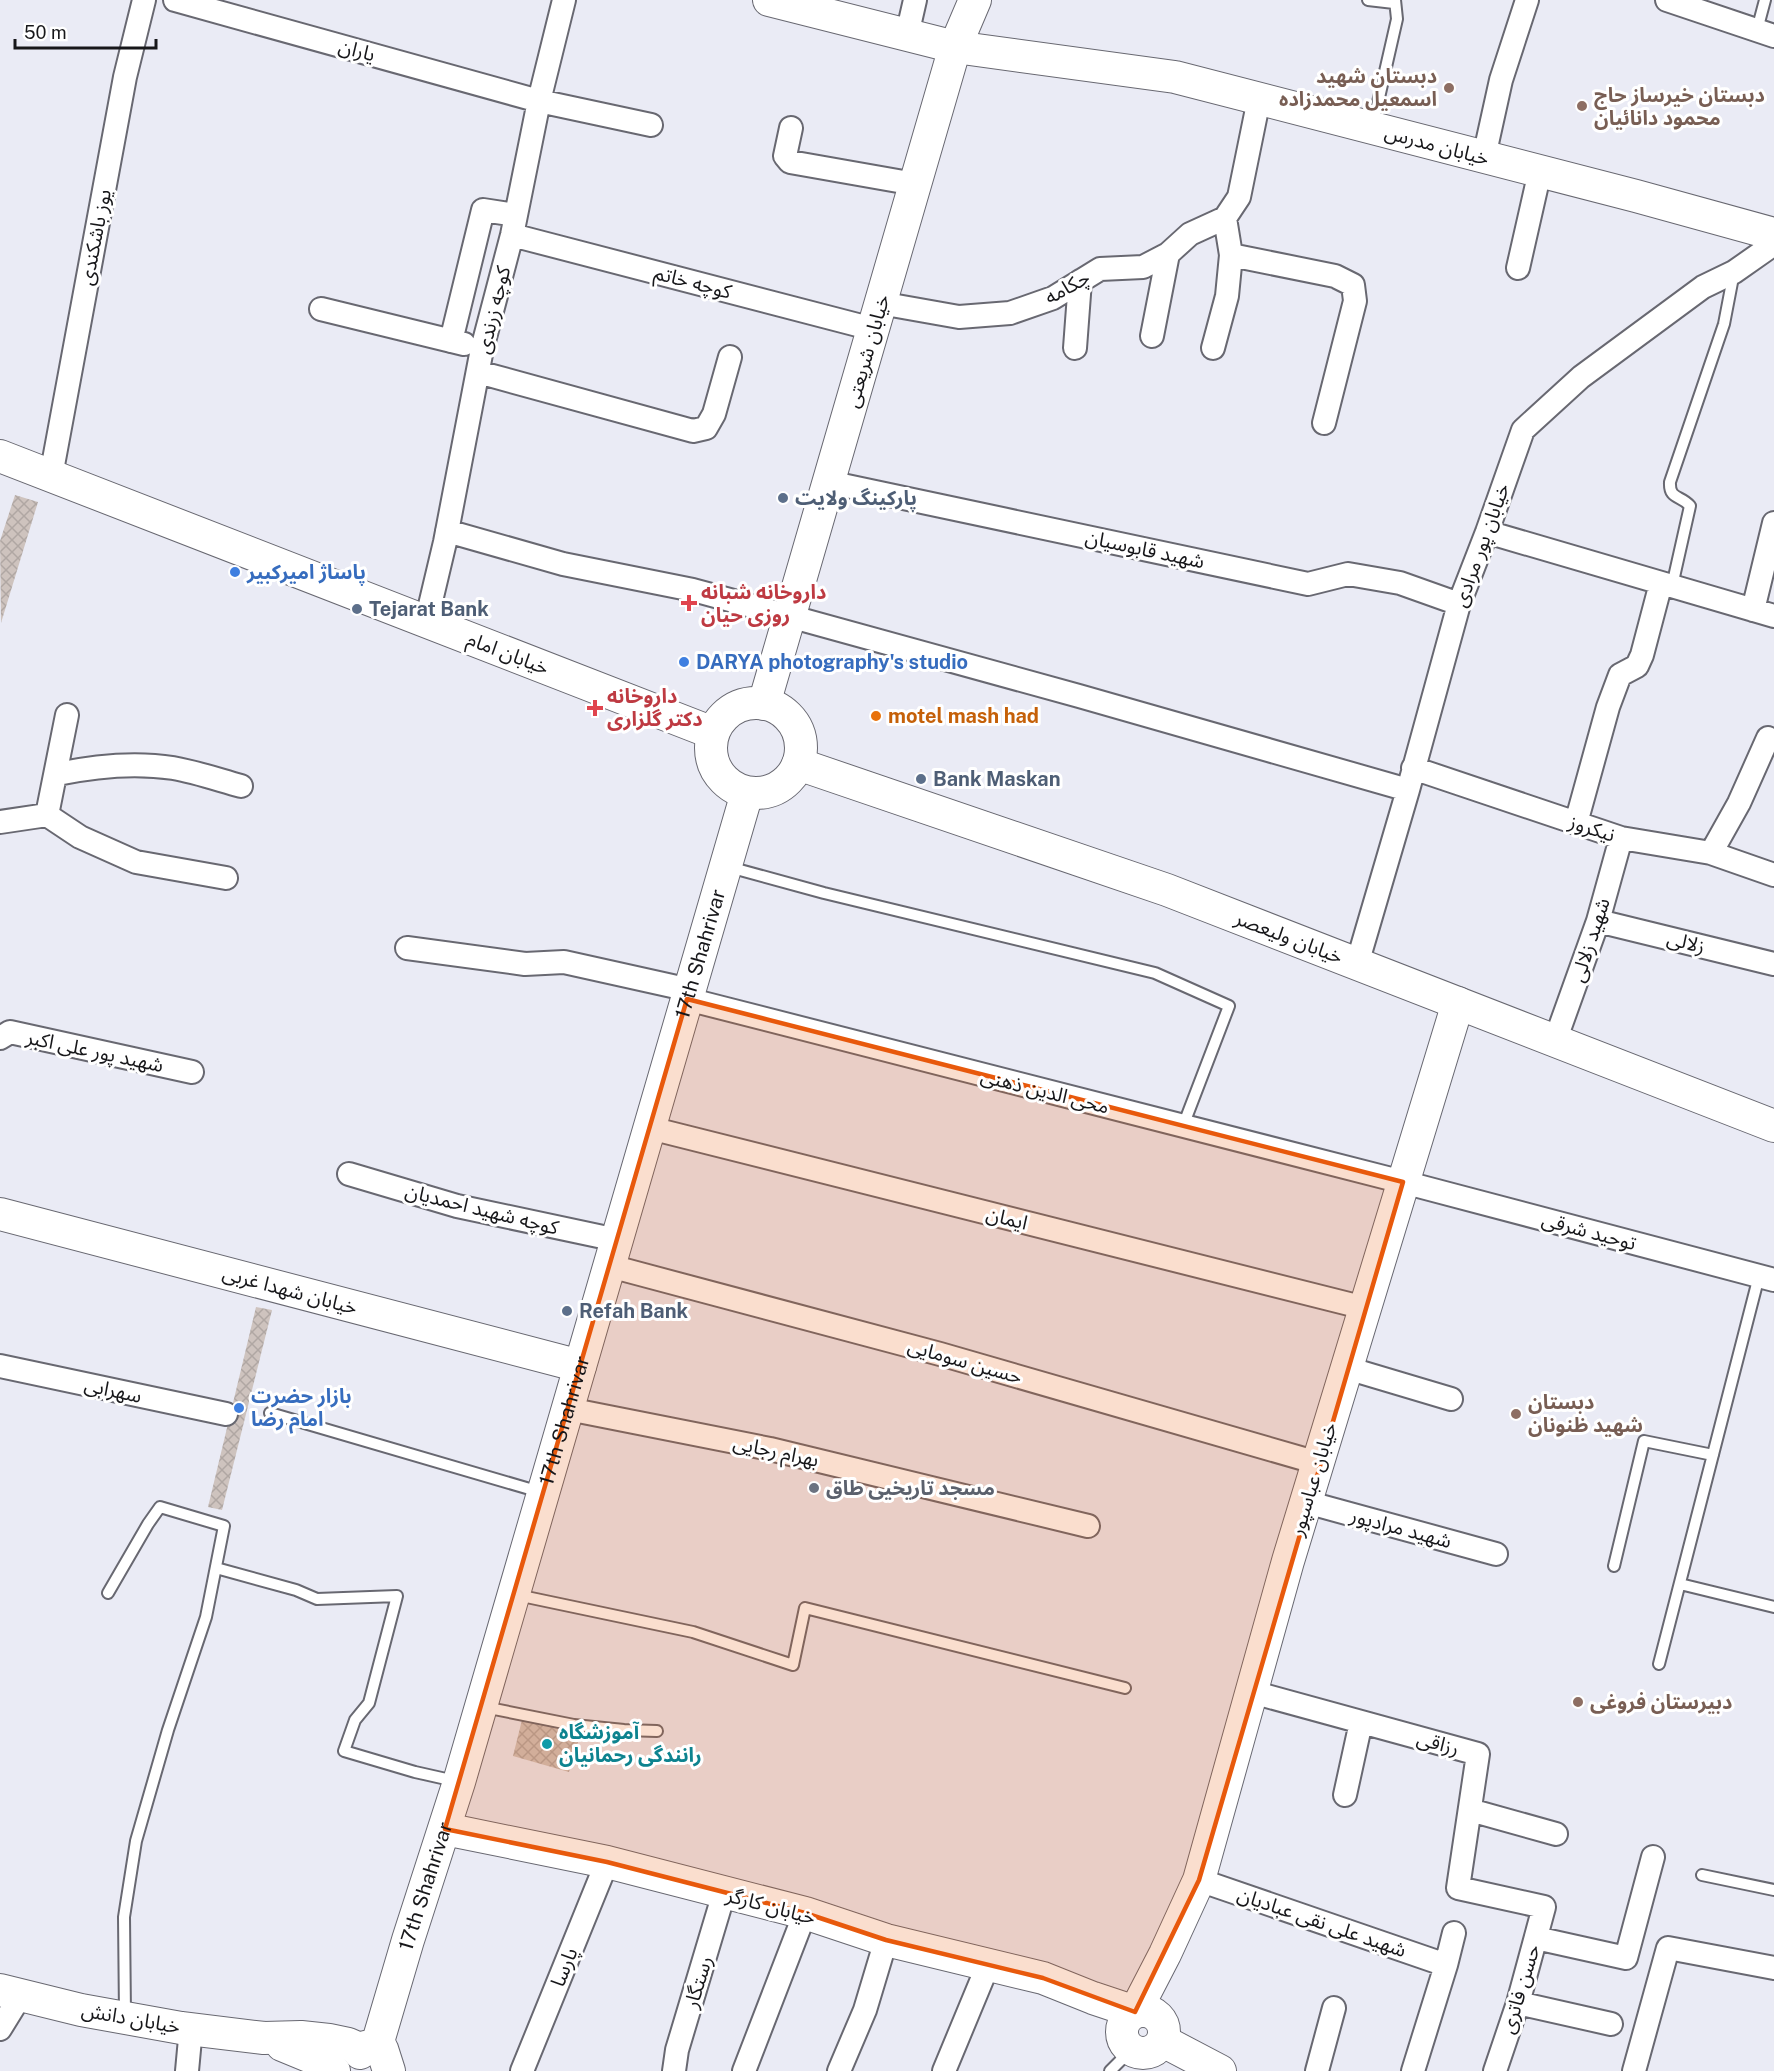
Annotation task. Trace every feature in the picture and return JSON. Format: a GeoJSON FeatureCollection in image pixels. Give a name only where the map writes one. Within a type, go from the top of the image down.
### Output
{"type":"FeatureCollection","features":[{"type":"Feature","properties":{"kind":"main road","name":"خیابان مدرس"},"geometry":{"type":"LineString","coordinates":[[769,0],[955,47],[1175,78],[1540,171],[1774,234]]}},
{"type":"Feature","properties":{"kind":"main road","name":"خیابان شریعتی"},"geometry":{"type":"LineString","coordinates":[[764,704],[955,47],[975,0]]}},
{"type":"Feature","properties":{"kind":"main road","name":"خیابان امام"},"geometry":{"type":"LineString","coordinates":[[0,456],[713,733]]}},
{"type":"Feature","properties":{"kind":"main road"},"geometry":{"type":"LineString","coordinates":[[764,704],[778,709],[790,720],[798,733],[801,749],[798,764],[783,784],[760,793],[747,793],[733,788],[721,777],[713,764],[710,748],[713,733],[728,713],[739,706],[764,704]]}},
{"type":"Feature","properties":{"kind":"main road","name":"خیابان ولیعصر"},"geometry":{"type":"LineString","coordinates":[[798,764],[1167,890],[1774,1126]]}},
{"type":"Feature","properties":{"kind":"main road","name":"17th Shahrivar"},"geometry":{"type":"LineString","coordinates":[[369,2059],[446,1829],[747,793]]}},
{"type":"Feature","properties":{"kind":"main road","name":"خیابان عباسپور"},"geometry":{"type":"LineString","coordinates":[[1136,2048],[1165,1954],[1198,1880],[1306,1502],[1458,1003]]}},
{"type":"Feature","properties":{"kind":"main road","name":"خیابان شهدا غربی"},"geometry":{"type":"LineString","coordinates":[[0,1214],[580,1366]]}},
{"type":"Feature","properties":{"kind":"main road","name":"خیابان کارگر"},"geometry":{"type":"LineString","coordinates":[[446,1829],[607,1863],[805,1913],[886,1940],[1043,1978],[1093,1998],[1136,2048]]}},
{"type":"Feature","properties":{"kind":"main road","name":"خیابان دانش"},"geometry":{"type":"LineString","coordinates":[[10,1993],[125,2018],[264,2038]]}},
{"type":"Feature","properties":{"kind":"main road"},"geometry":{"type":"LineString","coordinates":[[264,2038],[301,2037],[329,2040],[348,2044],[369,2059]]}},
{"type":"Feature","properties":{"kind":"main road"},"geometry":{"type":"LineString","coordinates":[[264,2038],[316,2059],[334,2071]]}},
{"type":"Feature","properties":{"kind":"main road"},"geometry":{"type":"LineString","coordinates":[[1136,2048],[1221,2071]]}},
{"type":"Feature","properties":{"kind":"street","name":"یوز باشکندی"},"geometry":{"type":"LineString","coordinates":[[51,476],[125,77],[144,0]]}},
{"type":"Feature","properties":{"kind":"street","name":"یاران"},"geometry":{"type":"LineString","coordinates":[[175,0],[539,101],[651,125]]}},
{"type":"Feature","properties":{"kind":"street","name":"کوچه زرندی"},"geometry":{"type":"LineString","coordinates":[[426,622],[447,531],[482,349],[514,225],[539,101],[564,0]]}},
{"type":"Feature","properties":{"kind":"street"},"geometry":{"type":"LineString","coordinates":[[907,35],[915,0]]}},
{"type":"Feature","properties":{"kind":"street"},"geometry":{"type":"LineString","coordinates":[[1484,157],[1501,80],[1527,0]]}},
{"type":"Feature","properties":{"kind":"street"},"geometry":{"type":"LineString","coordinates":[[1667,0],[1765,33]]}},
{"type":"Feature","properties":{"kind":"street"},"geometry":{"type":"LineString","coordinates":[[1213,348],[1227,296],[1231,255],[1225,218],[1239,197],[1259,99]]}},
{"type":"Feature","properties":{"kind":"street"},"geometry":{"type":"LineString","coordinates":[[791,128],[786,156],[790,162],[915,184]]}},
{"type":"Feature","properties":{"kind":"street"},"geometry":{"type":"LineString","coordinates":[[1518,268],[1540,171]]}},
{"type":"Feature","properties":{"kind":"street","name":"کوچه خاتم"},"geometry":{"type":"LineString","coordinates":[[451,341],[483,210],[514,225],[877,316]]}},
{"type":"Feature","properties":{"kind":"street","name":"چکامه"},"geometry":{"type":"LineString","coordinates":[[877,316],[959,317],[1010,313],[1053,298],[1100,269],[1143,267],[1168,254],[1191,234],[1225,218]]}},
{"type":"Feature","properties":{"kind":"street","name":"خیابان پور مرادی"},"geometry":{"type":"LineString","coordinates":[[1357,963],[1459,604],[1523,430],[1581,377],[1703,287],[1734,272],[1774,244]]}},
{"type":"Feature","properties":{"kind":"street"},"geometry":{"type":"LineString","coordinates":[[1152,336],[1168,254]]}},
{"type":"Feature","properties":{"kind":"street"},"geometry":{"type":"LineString","coordinates":[[1231,255],[1335,276],[1353,285],[1355,301],[1324,423]]}},
{"type":"Feature","properties":{"kind":"street"},"geometry":{"type":"LineString","coordinates":[[1075,348],[1080,280]]}},
{"type":"Feature","properties":{"kind":"street"},"geometry":{"type":"LineString","coordinates":[[321,309],[482,349]]}},
{"type":"Feature","properties":{"kind":"street"},"geometry":{"type":"LineString","coordinates":[[478,372],[693,431],[706,428],[714,414],[730,357]]}},
{"type":"Feature","properties":{"kind":"street","name":"شهید قابوسیان"},"geometry":{"type":"LineString","coordinates":[[828,482],[1308,584],[1348,574],[1400,583],[1459,604]]}},
{"type":"Feature","properties":{"kind":"street"},"geometry":{"type":"LineString","coordinates":[[1487,532],[1764,613],[1774,523]]}},
{"type":"Feature","properties":{"kind":"street","name":"نیکروز"},"geometry":{"type":"LineString","coordinates":[[447,531],[563,564],[693,590],[1068,693],[1576,823],[1621,838],[1711,853],[1774,875]]}},
{"type":"Feature","properties":{"kind":"street"},"geometry":{"type":"LineString","coordinates":[[1576,823],[1608,707],[1620,675],[1636,666],[1642,655],[1666,584]]}},
{"type":"Feature","properties":{"kind":"street"},"geometry":{"type":"LineString","coordinates":[[47,814],[57,774],[67,715]]}},
{"type":"Feature","properties":{"kind":"street"},"geometry":{"type":"LineString","coordinates":[[1711,853],[1738,803],[1768,738]]}},
{"type":"Feature","properties":{"kind":"street"},"geometry":{"type":"LineString","coordinates":[[57,774],[87,768],[124,765],[173,768],[242,786]]}},
{"type":"Feature","properties":{"kind":"street"},"geometry":{"type":"LineString","coordinates":[[0,822],[47,814],[80,837],[136,862],[226,878]]}},
{"type":"Feature","properties":{"kind":"street","name":"شهید زلالی"},"geometry":{"type":"LineString","coordinates":[[1556,1041],[1598,921],[1621,838]]}},
{"type":"Feature","properties":{"kind":"street","name":"زلالی"},"geometry":{"type":"LineString","coordinates":[[1598,921],[1774,964]]}},
{"type":"Feature","properties":{"kind":"street","name":"محی الدین ذهنی"},"geometry":{"type":"LineString","coordinates":[[407,948],[525,964],[564,962],[1403,1182]]}},
{"type":"Feature","properties":{"kind":"street","name":"شهید پور علی اکبر"},"geometry":{"type":"LineString","coordinates":[[0,1038],[10,1032],[192,1072]]}},
{"type":"Feature","properties":{"kind":"street","name":"ایمان"},"geometry":{"type":"LineString","coordinates":[[650,1128],[1365,1308]]}},
{"type":"Feature","properties":{"kind":"street","name":"کوچه شهید احمدیان"},"geometry":{"type":"LineString","coordinates":[[349,1174],[613,1253]]}},
{"type":"Feature","properties":{"kind":"street","name":"توحید شرقی"},"geometry":{"type":"LineString","coordinates":[[1403,1182],[1766,1278]]}},
{"type":"Feature","properties":{"kind":"street","name":"حسین سومایی"},"geometry":{"type":"LineString","coordinates":[[613,1253],[929,1351],[1318,1463]]}},
{"type":"Feature","properties":{"kind":"street","name":"سهرابی"},"geometry":{"type":"LineString","coordinates":[[0,1366],[226,1414]]}},
{"type":"Feature","properties":{"kind":"street"},"geometry":{"type":"LineString","coordinates":[[1347,1368],[1451,1399]]}},
{"type":"Feature","properties":{"kind":"street","name":"بهرام رجایی"},"geometry":{"type":"LineString","coordinates":[[568,1409],[770,1449],[1088,1526]]}},
{"type":"Feature","properties":{"kind":"street","name":"شهید مرادپور"},"geometry":{"type":"LineString","coordinates":[[1306,1502],[1496,1554]]}},
{"type":"Feature","properties":{"kind":"street","name":"رزاقی"},"geometry":{"type":"LineString","coordinates":[[1251,1692],[1478,1754],[1458,1888],[1544,1907]]}},
{"type":"Feature","properties":{"kind":"street"},"geometry":{"type":"LineString","coordinates":[[1345,1795],[1361,1722]]}},
{"type":"Feature","properties":{"kind":"street"},"geometry":{"type":"LineString","coordinates":[[1470,1810],[1556,1833]]}},
{"type":"Feature","properties":{"kind":"street"},"geometry":{"type":"LineString","coordinates":[[1536,1938],[1626,1959],[1653,1857]]}},
{"type":"Feature","properties":{"kind":"street","name":"پارسا"},"geometry":{"type":"LineString","coordinates":[[522,2071],[607,1863]]}},
{"type":"Feature","properties":{"kind":"street","name":"شهید علی نقی عبادیان"},"geometry":{"type":"LineString","coordinates":[[1198,1880],[1446,1965]]}},
{"type":"Feature","properties":{"kind":"street","name":"رستگار"},"geometry":{"type":"LineString","coordinates":[[674,2071],[677,2050],[724,1893]]}},
{"type":"Feature","properties":{"kind":"street","name":"حسن فاتری"},"geometry":{"type":"LineString","coordinates":[[1495,2071],[1518,2003],[1544,1907]]}},
{"type":"Feature","properties":{"kind":"street"},"geometry":{"type":"LineString","coordinates":[[744,2071],[805,1913]]}},
{"type":"Feature","properties":{"kind":"street"},"geometry":{"type":"LineString","coordinates":[[1413,2071],[1454,1933]]}},
{"type":"Feature","properties":{"kind":"street"},"geometry":{"type":"LineString","coordinates":[[839,2071],[865,2010],[886,1940]]}},
{"type":"Feature","properties":{"kind":"street"},"geometry":{"type":"LineString","coordinates":[[1634,2071],[1668,1948],[1774,1968]]}},
{"type":"Feature","properties":{"kind":"street"},"geometry":{"type":"LineString","coordinates":[[944,2071],[988,1965]]}},
{"type":"Feature","properties":{"kind":"street"},"geometry":{"type":"LineString","coordinates":[[0,2029],[10,1993]]}},
{"type":"Feature","properties":{"kind":"street"},"geometry":{"type":"LineString","coordinates":[[1518,2003],[1611,2024]]}},
{"type":"Feature","properties":{"kind":"street"},"geometry":{"type":"LineString","coordinates":[[1317,2071],[1334,2008]]}},
{"type":"Feature","properties":{"kind":"street"},"geometry":{"type":"LineString","coordinates":[[187,2071],[190,2028]]}},
{"type":"Feature","properties":{"kind":"lane"},"geometry":{"type":"LineString","coordinates":[[1368,0],[1395,2],[1397,19],[1372,128]]}},
{"type":"Feature","properties":{"kind":"lane"},"geometry":{"type":"LineString","coordinates":[[1765,0],[1765,33]]}},
{"type":"Feature","properties":{"kind":"lane"},"geometry":{"type":"LineString","coordinates":[[1666,584],[1690,506],[1685,500],[1673,496],[1669,489],[1670,482],[1724,324],[1734,272]]}},
{"type":"Feature","properties":{"kind":"lane"},"geometry":{"type":"LineString","coordinates":[[726,866],[824,893],[1155,973],[1229,1006],[1183,1126]]}},
{"type":"Feature","properties":{"kind":"lane"},"geometry":{"type":"LineString","coordinates":[[1659,1664],[1713,1455],[1766,1278]]}},
{"type":"Feature","properties":{"kind":"lane"},"geometry":{"type":"LineString","coordinates":[[270,1413],[543,1493]]}},
{"type":"Feature","properties":{"kind":"lane"},"geometry":{"type":"LineString","coordinates":[[1614,1566],[1644,1441],[1713,1455]]}},
{"type":"Feature","properties":{"kind":"lane"},"geometry":{"type":"LineString","coordinates":[[108,1593],[160,1507],[224,1526],[206,1617],[168,1731],[136,1841],[124,1917],[125,2018]]}},
{"type":"Feature","properties":{"kind":"lane"},"geometry":{"type":"LineString","coordinates":[[216,1568],[296,1590],[317,1599],[397,1596],[369,1703],[355,1720],[344,1751],[459,1782]]}},
{"type":"Feature","properties":{"kind":"lane"},"geometry":{"type":"LineString","coordinates":[[1680,1584],[1774,1607]]}},
{"type":"Feature","properties":{"kind":"lane"},"geometry":{"type":"LineString","coordinates":[[514,1594],[693,1632],[793,1665],[805,1608],[1125,1688]]}},
{"type":"Feature","properties":{"kind":"lane"},"geometry":{"type":"LineString","coordinates":[[481,1707],[574,1725],[657,1731]]}},
{"type":"Feature","properties":{"kind":"lane"},"geometry":{"type":"LineString","coordinates":[[1702,1875],[1774,1890]]}},
{"type":"Feature","properties":{"kind":"highlighted area"},"geometry":{"type":"Polygon","coordinates":[[[687,999],[1403,1182],[1199,1880],[1135,2012],[1043,1978],[886,1940],[805,1913],[607,1862],[445,1829],[687,999]]]}},
{"type":"Feature","properties":{"kind":"building"},"geometry":{"type":"Polygon","coordinates":[[[15,495],[38,502],[1,623],[0,541],[15,495]]]}},
{"type":"Feature","properties":{"kind":"building","name":"بازار حضرت امام رضا"},"geometry":{"type":"Polygon","coordinates":[[[256,1307],[272,1310],[222,1510],[208,1507],[256,1307]]]}},
{"type":"Feature","properties":{"kind":"building","name":"آموزشگاه رانندگی رحمانیان"},"geometry":{"type":"Polygon","coordinates":[[[523,1716],[581,1732],[569,1772],[513,1756],[523,1716]]]}},
{"type":"Feature","properties":{"kind":"place","name":"دبستان شهید اسمعیل محمدزاده"},"geometry":{"type":"Point","coordinates":[1449,88]}},
{"type":"Feature","properties":{"kind":"place","name":"دبستان خیرساز حاج محمود دانائیان"},"geometry":{"type":"Point","coordinates":[1582,106]}},
{"type":"Feature","properties":{"kind":"place","name":"پارکینگ ولایت"},"geometry":{"type":"Point","coordinates":[783,498]}},
{"type":"Feature","properties":{"kind":"place","name":"پاساژ امیرکبیر"},"geometry":{"type":"Point","coordinates":[235,572]}},
{"type":"Feature","properties":{"kind":"place","name":"داروخانه شبانه روزی حیان"},"geometry":{"type":"Point","coordinates":[689,603]}},
{"type":"Feature","properties":{"kind":"place","name":"Tejarat Bank"},"geometry":{"type":"Point","coordinates":[357,609]}},
{"type":"Feature","properties":{"kind":"place","name":"DARYA photography's studio"},"geometry":{"type":"Point","coordinates":[684,662]}},
{"type":"Feature","properties":{"kind":"place","name":"داروخانه دکتر گلزاری"},"geometry":{"type":"Point","coordinates":[595,708]}},
{"type":"Feature","properties":{"kind":"place","name":"motel mash had"},"geometry":{"type":"Point","coordinates":[876,716]}},
{"type":"Feature","properties":{"kind":"place","name":"Bank Maskan"},"geometry":{"type":"Point","coordinates":[921,779]}},
{"type":"Feature","properties":{"kind":"place","name":"Refah Bank"},"geometry":{"type":"Point","coordinates":[567,1311]}},
{"type":"Feature","properties":{"kind":"place","name":"بازار حضرت امام رضا"},"geometry":{"type":"Point","coordinates":[239,1408]}},
{"type":"Feature","properties":{"kind":"place","name":"دبستان شهید ظنونان"},"geometry":{"type":"Point","coordinates":[1516,1414]}},
{"type":"Feature","properties":{"kind":"place","name":"مسجد تاریخیی طاق"},"geometry":{"type":"Point","coordinates":[814,1488]}},
{"type":"Feature","properties":{"kind":"place","name":"دبیرستان فروغی"},"geometry":{"type":"Point","coordinates":[1578,1702]}},
{"type":"Feature","properties":{"kind":"place","name":"آموزشگاه رانندگی رحمانیان"},"geometry":{"type":"Point","coordinates":[547,1744]}}]}
